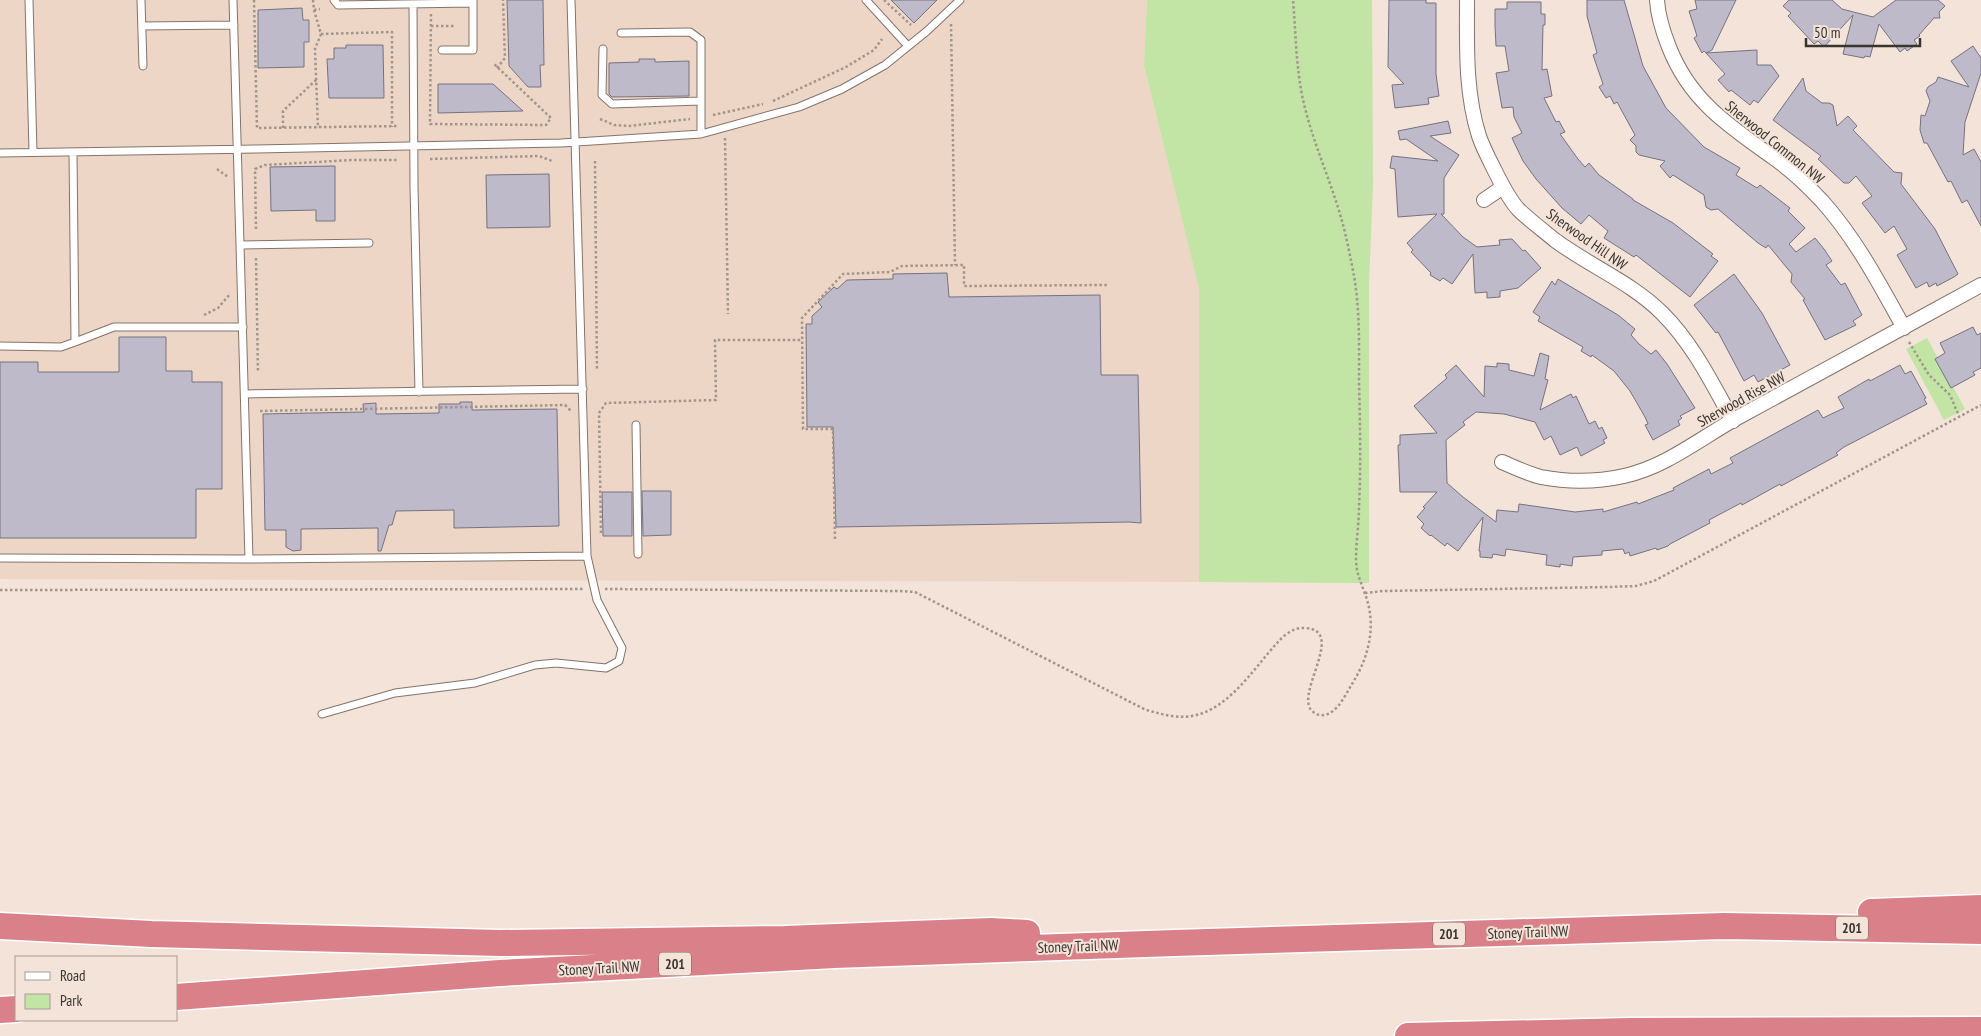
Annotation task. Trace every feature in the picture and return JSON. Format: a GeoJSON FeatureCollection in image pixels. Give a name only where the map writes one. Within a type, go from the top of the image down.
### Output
{"type":"FeatureCollection","features":[{"type":"Feature","properties":{"kind":"highway"},"geometry":{"type":"LineString","coordinates":[[1724,926],[1804,915],[1981,908]]}},
{"type":"Feature","properties":{"kind":"highway"},"geometry":{"type":"LineString","coordinates":[[0,926],[160,934],[491,943],[785,939],[991,931],[1175,942]]}},
{"type":"Feature","properties":{"kind":"highway","name":"Stoney Trail NW"},"geometry":{"type":"LineString","coordinates":[[178,997],[530,972],[834,955],[1175,942],[1724,926],[1981,931]]}},
{"type":"Feature","properties":{"kind":"highway"},"geometry":{"type":"LineString","coordinates":[[0,1010],[15,1009]]}},
{"type":"Feature","properties":{"kind":"highway"},"geometry":{"type":"LineString","coordinates":[[1408,1036],[1981,1030]]}},
{"type":"Feature","properties":{"kind":"street","name":"Sherwood Hill NW"},"geometry":{"type":"LineString","coordinates":[[1467,0],[1467,64],[1471,98],[1479,136],[1504,187],[1518,209],[1556,241],[1596,268],[1632,288],[1661,312],[1683,335],[1733,420]]}},
{"type":"Feature","properties":{"kind":"street","name":"Sherwood Common NW"},"geometry":{"type":"LineString","coordinates":[[1657,0],[1660,23],[1676,64],[1689,85],[1715,114],[1743,137],[1789,169],[1822,202],[1860,249],[1904,328]]}},
{"type":"Feature","properties":{"kind":"street"},"geometry":{"type":"LineString","coordinates":[[1484,200],[1504,187]]}},
{"type":"Feature","properties":{"kind":"street","name":"Sherwood Rise NW"},"geometry":{"type":"LineString","coordinates":[[1502,462],[1540,477],[1597,480],[1624,476],[1670,459],[1733,420],[1981,285]]}},
{"type":"Feature","properties":{"kind":"lane"},"geometry":{"type":"LineString","coordinates":[[29,0],[33,152]]}},
{"type":"Feature","properties":{"kind":"lane"},"geometry":{"type":"LineString","coordinates":[[141,0],[143,66]]}},
{"type":"Feature","properties":{"kind":"lane"},"geometry":{"type":"LineString","coordinates":[[233,0],[249,559]]}},
{"type":"Feature","properties":{"kind":"lane"},"geometry":{"type":"LineString","coordinates":[[334,0],[338,5],[473,2],[473,50],[442,50]]}},
{"type":"Feature","properties":{"kind":"lane"},"geometry":{"type":"LineString","coordinates":[[322,714],[395,693],[475,683],[535,665],[556,663],[606,668],[619,661],[622,648],[597,600],[587,556],[574,142],[572,0]]}},
{"type":"Feature","properties":{"kind":"lane"},"geometry":{"type":"LineString","coordinates":[[866,0],[908,46]]}},
{"type":"Feature","properties":{"kind":"lane"},"geometry":{"type":"LineString","coordinates":[[0,152],[238,150],[574,142],[701,134],[799,107],[842,89],[885,65],[960,0]]}},
{"type":"Feature","properties":{"kind":"lane"},"geometry":{"type":"LineString","coordinates":[[413,4],[419,392]]}},
{"type":"Feature","properties":{"kind":"lane"},"geometry":{"type":"LineString","coordinates":[[142,26],[234,25]]}},
{"type":"Feature","properties":{"kind":"lane"},"geometry":{"type":"LineString","coordinates":[[621,34],[690,32],[701,40],[701,134]]}},
{"type":"Feature","properties":{"kind":"lane"},"geometry":{"type":"LineString","coordinates":[[603,49],[602,95],[612,104],[700,101]]}},
{"type":"Feature","properties":{"kind":"lane"},"geometry":{"type":"LineString","coordinates":[[73,152],[75,342]]}},
{"type":"Feature","properties":{"kind":"lane"},"geometry":{"type":"LineString","coordinates":[[241,245],[369,243]]}},
{"type":"Feature","properties":{"kind":"lane"},"geometry":{"type":"LineString","coordinates":[[0,346],[61,347],[114,327],[243,327]]}},
{"type":"Feature","properties":{"kind":"lane"},"geometry":{"type":"LineString","coordinates":[[244,394],[583,389]]}},
{"type":"Feature","properties":{"kind":"lane"},"geometry":{"type":"LineString","coordinates":[[636,425],[638,554]]}},
{"type":"Feature","properties":{"kind":"lane"},"geometry":{"type":"LineString","coordinates":[[0,558],[249,559],[587,556]]}},
{"type":"Feature","properties":{"kind":"path"},"geometry":{"type":"LineString","coordinates":[[254,0],[257,128],[398,126]]}},
{"type":"Feature","properties":{"kind":"path"},"geometry":{"type":"LineString","coordinates":[[313,0],[321,34],[315,49],[318,128]]}},
{"type":"Feature","properties":{"kind":"path"},"geometry":{"type":"LineString","coordinates":[[497,68],[504,58],[503,0]]}},
{"type":"Feature","properties":{"kind":"path"},"geometry":{"type":"LineString","coordinates":[[884,0],[911,25]]}},
{"type":"Feature","properties":{"kind":"path"},"geometry":{"type":"LineString","coordinates":[[0,590],[900,590],[915,592],[1146,710],[1171,716],[1195,716],[1219,705],[1246,679],[1280,640],[1292,631],[1304,628],[1313,630],[1318,633],[1322,648],[1308,695],[1309,708],[1313,713],[1322,716],[1330,713],[1341,702],[1360,671],[1368,649],[1372,629],[1365,593],[1357,576],[1356,560],[1360,507],[1361,416],[1357,312],[1354,278],[1340,215],[1313,138],[1303,102],[1297,62],[1293,0]]}},
{"type":"Feature","properties":{"kind":"path"},"geometry":{"type":"LineString","coordinates":[[314,10],[320,9]]}},
{"type":"Feature","properties":{"kind":"path"},"geometry":{"type":"LineString","coordinates":[[431,13],[430,124],[546,125],[551,118],[492,64]]}},
{"type":"Feature","properties":{"kind":"path"},"geometry":{"type":"LineString","coordinates":[[951,21],[955,266]]}},
{"type":"Feature","properties":{"kind":"path"},"geometry":{"type":"LineString","coordinates":[[431,26],[454,26]]}},
{"type":"Feature","properties":{"kind":"path"},"geometry":{"type":"LineString","coordinates":[[321,34],[392,32],[392,127]]}},
{"type":"Feature","properties":{"kind":"path"},"geometry":{"type":"LineString","coordinates":[[600,119],[614,125],[629,126],[701,117],[771,102],[846,67],[874,50],[882,39]]}},
{"type":"Feature","properties":{"kind":"path"},"geometry":{"type":"LineString","coordinates":[[283,128],[283,111],[316,80]]}},
{"type":"Feature","properties":{"kind":"path"},"geometry":{"type":"LineString","coordinates":[[725,136],[728,314]]}},
{"type":"Feature","properties":{"kind":"path"},"geometry":{"type":"LineString","coordinates":[[430,159],[539,156],[552,161]]}},
{"type":"Feature","properties":{"kind":"path"},"geometry":{"type":"LineString","coordinates":[[256,229],[255,169],[265,165],[352,160],[399,160]]}},
{"type":"Feature","properties":{"kind":"path"},"geometry":{"type":"LineString","coordinates":[[595,161],[597,370]]}},
{"type":"Feature","properties":{"kind":"path"},"geometry":{"type":"LineString","coordinates":[[217,169],[229,178]]}},
{"type":"Feature","properties":{"kind":"path"},"geometry":{"type":"LineString","coordinates":[[256,258],[258,373]]}},
{"type":"Feature","properties":{"kind":"path"},"geometry":{"type":"LineString","coordinates":[[835,539],[833,429],[803,429],[802,318],[842,274],[890,272],[902,266],[964,266],[964,286],[1107,285]]}},
{"type":"Feature","properties":{"kind":"path"},"geometry":{"type":"LineString","coordinates":[[197,315],[205,315],[218,308],[231,293]]}},
{"type":"Feature","properties":{"kind":"path"},"geometry":{"type":"LineString","coordinates":[[1904,328],[1910,345],[1929,375],[1950,395],[1959,416]]}},
{"type":"Feature","properties":{"kind":"path"},"geometry":{"type":"LineString","coordinates":[[716,400],[715,340],[802,340]]}},
{"type":"Feature","properties":{"kind":"path"},"geometry":{"type":"LineString","coordinates":[[260,411],[565,405],[573,412]]}},
{"type":"Feature","properties":{"kind":"path"},"geometry":{"type":"LineString","coordinates":[[1365,593],[1383,590],[1636,586],[1654,581],[1981,405]]}},
{"type":"Feature","properties":{"kind":"shaded area"},"geometry":{"type":"Polygon","coordinates":[[[0,0],[1147,0],[1144,67],[1199,289],[1199,582],[0,579],[0,0]]]}},
{"type":"Feature","properties":{"kind":"green space"},"geometry":{"type":"Polygon","coordinates":[[[1147,0],[1372,0],[1373,185],[1369,283],[1369,583],[1199,582],[1199,289],[1144,66],[1147,0]]]}},
{"type":"Feature","properties":{"kind":"green space"},"geometry":{"type":"Polygon","coordinates":[[[1927,338],[1965,409],[1944,420],[1906,349],[1927,338]]]}},
{"type":"Feature","properties":{"kind":"building"},"geometry":{"type":"Polygon","coordinates":[[[507,0],[543,0],[544,65],[540,65],[541,87],[528,87],[509,66],[507,0]]]}},
{"type":"Feature","properties":{"kind":"building"},"geometry":{"type":"Polygon","coordinates":[[[891,0],[937,0],[914,23],[891,0]]]}},
{"type":"Feature","properties":{"kind":"building"},"geometry":{"type":"Polygon","coordinates":[[[1389,0],[1426,0],[1426,3],[1436,3],[1436,74],[1439,96],[1428,98],[1429,104],[1395,108],[1392,85],[1404,84],[1388,67],[1389,0]]]}},
{"type":"Feature","properties":{"kind":"building"},"geometry":{"type":"Polygon","coordinates":[[[1587,0],[1624,0],[1643,66],[1666,108],[1704,147],[1740,168],[1736,175],[1757,188],[1760,185],[1790,208],[1788,211],[1805,228],[1789,244],[1796,252],[1815,238],[1832,261],[1826,265],[1841,285],[1845,283],[1862,315],[1853,321],[1856,325],[1825,340],[1803,300],[1805,299],[1791,282],[1792,274],[1768,245],[1766,248],[1758,243],[1718,209],[1711,210],[1706,207],[1704,195],[1673,175],[1670,178],[1660,166],[1665,161],[1639,155],[1636,152],[1636,146],[1630,140],[1635,135],[1617,102],[1614,104],[1610,96],[1606,98],[1599,87],[1603,84],[1593,55],[1597,53],[1587,16],[1587,0]]]}},
{"type":"Feature","properties":{"kind":"building"},"geometry":{"type":"Polygon","coordinates":[[[1695,0],[1736,0],[1712,50],[1706,53],[1704,51],[1702,53],[1694,38],[1697,36],[1689,11],[1697,9],[1695,0]]]}},
{"type":"Feature","properties":{"kind":"building"},"geometry":{"type":"Polygon","coordinates":[[[1789,0],[1832,0],[1842,9],[1873,17],[1896,0],[1938,0],[1945,6],[1939,12],[1940,18],[1934,18],[1920,36],[1914,40],[1917,44],[1907,51],[1905,48],[1900,52],[1879,24],[1870,57],[1865,56],[1864,58],[1843,54],[1853,15],[1824,47],[1818,41],[1814,44],[1788,16],[1791,13],[1783,6],[1789,0]]]}},
{"type":"Feature","properties":{"kind":"building"},"geometry":{"type":"Polygon","coordinates":[[[1507,2],[1541,2],[1541,14],[1545,14],[1542,70],[1547,69],[1552,96],[1544,98],[1556,122],[1559,121],[1565,132],[1560,134],[1578,159],[1585,167],[1589,163],[1599,175],[1633,200],[1673,223],[1713,254],[1711,256],[1718,261],[1690,297],[1636,255],[1634,257],[1604,238],[1608,231],[1589,215],[1581,224],[1562,208],[1523,161],[1512,138],[1522,133],[1514,117],[1513,107],[1502,108],[1496,73],[1509,71],[1505,46],[1496,46],[1495,25],[1495,9],[1507,9],[1507,2]]]}},
{"type":"Feature","properties":{"kind":"building"},"geometry":{"type":"Polygon","coordinates":[[[302,8],[303,20],[309,20],[309,42],[304,42],[304,67],[258,68],[258,10],[302,8]]]}},
{"type":"Feature","properties":{"kind":"building"},"geometry":{"type":"Polygon","coordinates":[[[346,45],[383,45],[384,98],[329,98],[327,59],[334,59],[334,48],[346,48],[346,45]]]}},
{"type":"Feature","properties":{"kind":"building"},"geometry":{"type":"Polygon","coordinates":[[[1973,46],[1981,58],[1981,73],[1965,122],[1963,155],[1974,149],[1981,162],[1981,226],[1967,200],[1962,203],[1951,181],[1948,182],[1927,143],[1924,143],[1920,130],[1921,115],[1925,116],[1930,101],[1926,91],[1928,87],[1936,82],[1938,77],[1969,87],[1951,61],[1973,46]]]}},
{"type":"Feature","properties":{"kind":"building"},"geometry":{"type":"Polygon","coordinates":[[[1757,50],[1757,65],[1771,65],[1779,76],[1758,103],[1754,100],[1750,105],[1731,90],[1729,92],[1718,80],[1725,74],[1706,53],[1757,50]]]}},
{"type":"Feature","properties":{"kind":"building"},"geometry":{"type":"Polygon","coordinates":[[[639,59],[655,59],[655,62],[689,61],[689,96],[612,97],[609,94],[609,63],[639,62],[639,59]]]}},
{"type":"Feature","properties":{"kind":"building"},"geometry":{"type":"Polygon","coordinates":[[[1803,78],[1806,91],[1822,103],[1833,105],[1837,126],[1848,116],[1857,126],[1853,130],[1894,172],[1902,173],[1901,184],[1935,229],[1958,274],[1937,286],[1936,283],[1929,287],[1927,282],[1916,288],[1897,255],[1907,249],[1894,226],[1885,233],[1862,203],[1872,196],[1856,176],[1849,183],[1844,183],[1818,159],[1821,156],[1773,120],[1803,78]]]}},
{"type":"Feature","properties":{"kind":"building"},"geometry":{"type":"Polygon","coordinates":[[[438,84],[493,84],[523,111],[438,113],[438,84]]]}},
{"type":"Feature","properties":{"kind":"building"},"geometry":{"type":"Polygon","coordinates":[[[1448,121],[1451,133],[1430,136],[1459,155],[1444,178],[1444,214],[1441,214],[1463,237],[1477,247],[1500,245],[1499,240],[1512,239],[1541,268],[1518,288],[1500,291],[1500,297],[1487,298],[1487,292],[1475,293],[1473,254],[1452,284],[1443,278],[1440,281],[1430,275],[1431,273],[1411,252],[1413,250],[1407,243],[1437,214],[1398,217],[1395,169],[1390,168],[1392,156],[1438,161],[1406,139],[1400,140],[1398,131],[1448,121]]]}},
{"type":"Feature","properties":{"kind":"building"},"geometry":{"type":"Polygon","coordinates":[[[335,166],[335,221],[316,221],[316,210],[271,211],[270,167],[335,166]]]}},
{"type":"Feature","properties":{"kind":"building"},"geometry":{"type":"Polygon","coordinates":[[[549,174],[550,227],[487,228],[486,175],[549,174]]]}},
{"type":"Feature","properties":{"kind":"building"},"geometry":{"type":"Polygon","coordinates":[[[947,273],[949,297],[1100,295],[1101,375],[1138,375],[1141,523],[836,527],[833,427],[807,427],[806,324],[812,324],[812,316],[822,307],[818,302],[834,287],[837,289],[847,280],[893,279],[893,274],[947,273]]]}},
{"type":"Feature","properties":{"kind":"building"},"geometry":{"type":"Polygon","coordinates":[[[1734,274],[1762,313],[1790,365],[1758,382],[1754,375],[1744,381],[1718,332],[1716,333],[1694,305],[1734,274]]]}},
{"type":"Feature","properties":{"kind":"building"},"geometry":{"type":"Polygon","coordinates":[[[1558,279],[1618,315],[1635,329],[1631,335],[1651,354],[1656,350],[1695,408],[1680,416],[1682,418],[1678,421],[1680,425],[1653,440],[1645,425],[1648,424],[1645,417],[1630,391],[1614,371],[1592,355],[1591,357],[1581,351],[1583,347],[1538,321],[1540,317],[1533,312],[1552,281],[1555,285],[1558,279]]]}},
{"type":"Feature","properties":{"kind":"building"},"geometry":{"type":"Polygon","coordinates":[[[1973,327],[1977,335],[1981,333],[1981,368],[1973,372],[1975,375],[1951,388],[1935,359],[1945,353],[1940,343],[1973,327]]]}},
{"type":"Feature","properties":{"kind":"building"},"geometry":{"type":"Polygon","coordinates":[[[119,337],[166,337],[166,371],[192,371],[192,382],[222,382],[222,489],[196,489],[196,538],[0,538],[0,362],[38,362],[38,372],[119,372],[119,337]]]}},
{"type":"Feature","properties":{"kind":"building"},"geometry":{"type":"Polygon","coordinates":[[[1540,353],[1549,356],[1545,379],[1548,380],[1540,410],[1571,394],[1573,398],[1576,396],[1589,424],[1595,421],[1599,429],[1602,427],[1607,438],[1603,440],[1605,443],[1581,456],[1577,447],[1560,455],[1551,436],[1544,440],[1535,422],[1504,414],[1476,412],[1463,422],[1465,425],[1446,440],[1447,483],[1496,522],[1497,510],[1518,512],[1519,504],[1575,512],[1603,509],[1603,512],[1637,502],[1638,504],[1674,490],[1673,488],[1709,469],[1711,474],[1733,463],[1730,458],[1818,410],[1823,418],[1844,408],[1838,397],[1869,379],[1870,381],[1900,365],[1905,374],[1911,371],[1926,398],[1924,399],[1927,404],[1844,447],[1836,453],[1838,455],[1781,486],[1780,484],[1742,505],[1741,503],[1709,520],[1710,523],[1657,550],[1656,548],[1630,556],[1629,552],[1625,554],[1623,549],[1602,551],[1602,555],[1573,557],[1572,566],[1560,564],[1560,567],[1546,565],[1547,555],[1506,549],[1505,556],[1493,554],[1492,558],[1480,557],[1483,517],[1458,551],[1447,543],[1445,546],[1421,528],[1424,524],[1417,517],[1425,508],[1423,507],[1437,492],[1400,492],[1398,445],[1400,445],[1400,435],[1437,433],[1414,406],[1447,378],[1445,375],[1456,365],[1484,397],[1485,366],[1497,367],[1497,363],[1509,364],[1509,370],[1534,376],[1540,353]]]}},
{"type":"Feature","properties":{"kind":"building"},"geometry":{"type":"Polygon","coordinates":[[[460,402],[472,402],[472,410],[557,409],[559,526],[454,528],[454,510],[396,511],[392,525],[389,525],[381,551],[378,551],[378,528],[301,529],[301,550],[293,551],[286,547],[286,530],[265,530],[263,414],[364,412],[363,404],[376,403],[376,414],[439,413],[439,404],[460,404],[460,402]]]}},
{"type":"Feature","properties":{"kind":"building"},"geometry":{"type":"Polygon","coordinates":[[[642,491],[671,491],[671,535],[643,536],[642,491]]]}},
{"type":"Feature","properties":{"kind":"building"},"geometry":{"type":"Polygon","coordinates":[[[602,492],[632,492],[632,536],[603,536],[602,492]]]}}]}
